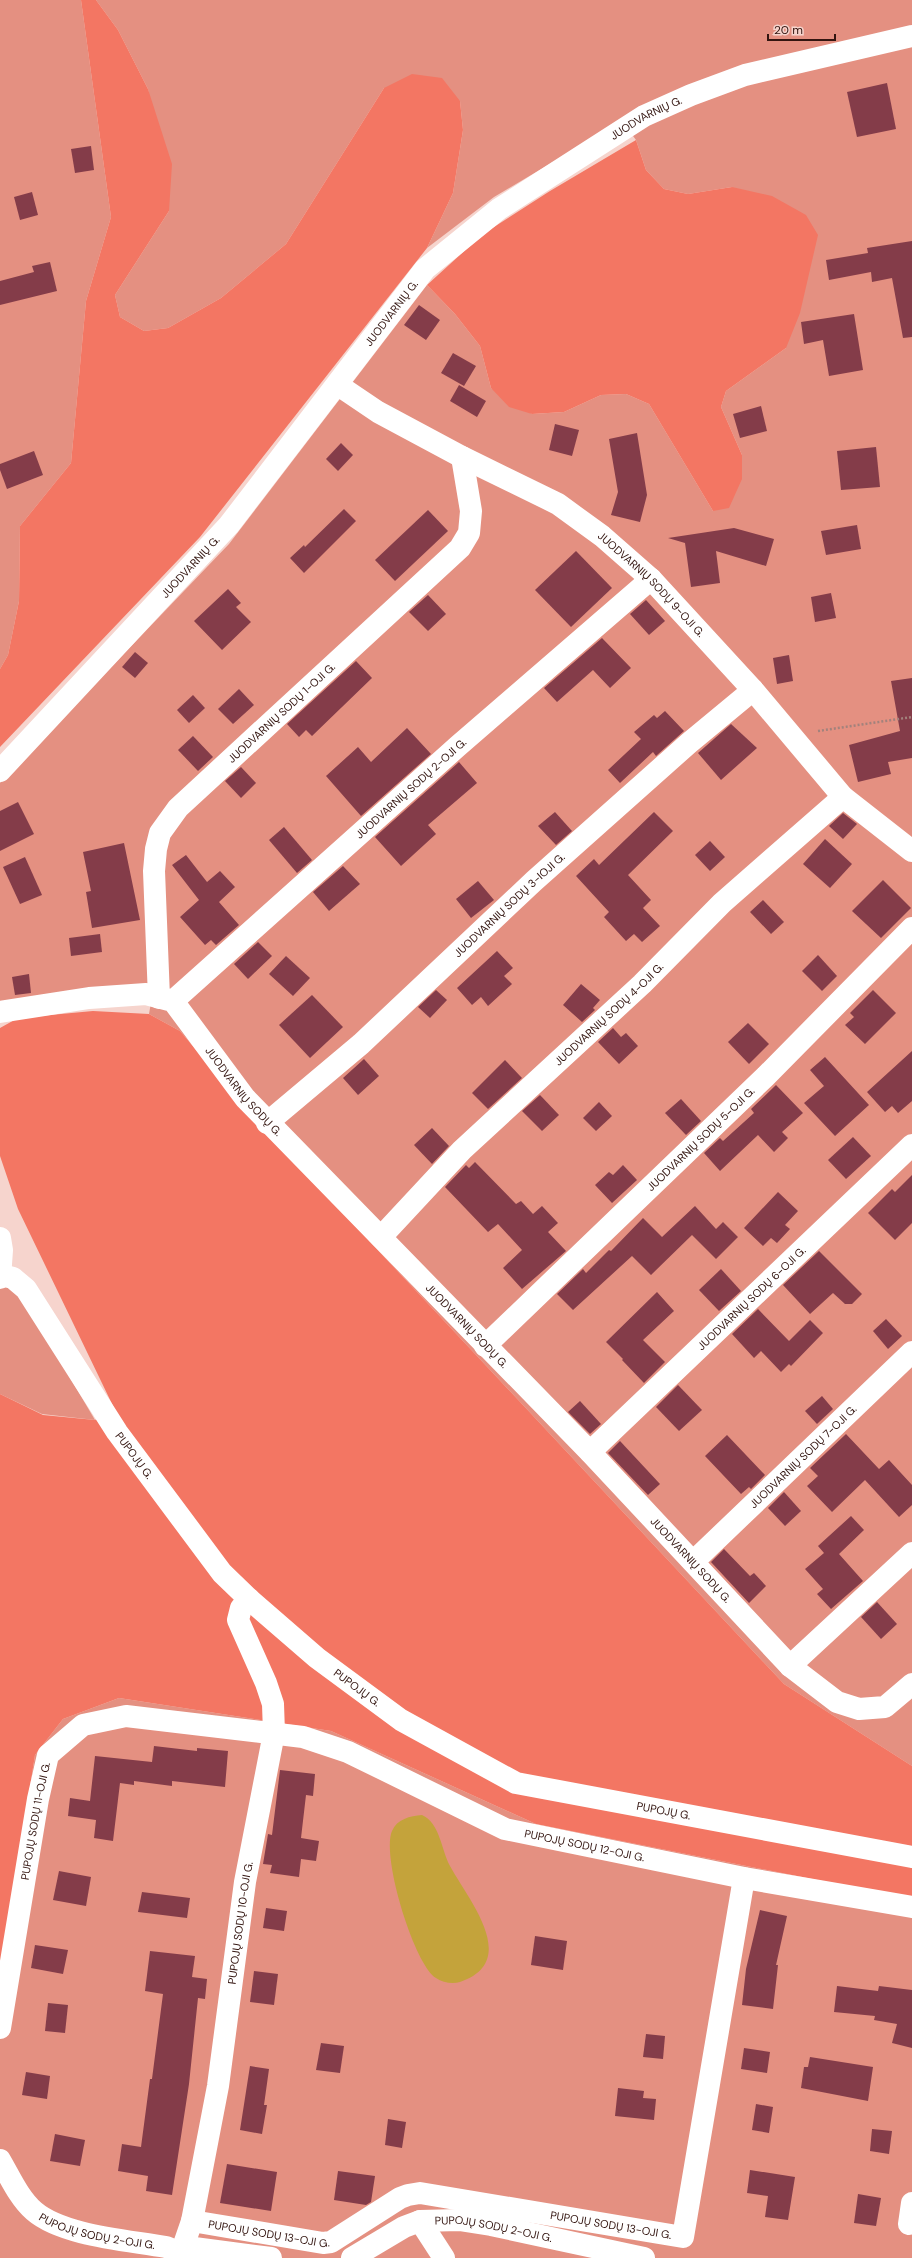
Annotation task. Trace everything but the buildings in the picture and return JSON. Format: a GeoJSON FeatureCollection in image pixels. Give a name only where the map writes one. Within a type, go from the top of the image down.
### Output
{"type":"FeatureCollection","features":[{"type":"Feature","properties":{"kind":"street","name":"JUODVARNIŲ G."},"geometry":{"type":"LineString","coordinates":[[0,771],[230,525],[425,269],[499,209],[644,116],[690,95],[745,75],[912,36]]}},
{"type":"Feature","properties":{"kind":"street","name":"JUODVARNIŲ SODŲ 9-OJI G."},"geometry":{"type":"LineString","coordinates":[[338,385],[378,412],[462,457],[558,504],[602,536],[651,579],[753,690],[843,797],[912,851]]}},
{"type":"Feature","properties":{"kind":"street","name":"JUODVARNIŲ SODŲ 1-OJI G."},"geometry":{"type":"LineString","coordinates":[[166,999],[154,871],[156,849],[167,822],[178,808],[460,548],[469,533],[471,511],[462,457]]}},
{"type":"Feature","properties":{"kind":"street","name":"JUODVARNIŲ SODŲ 2-OJI G."},"geometry":{"type":"LineString","coordinates":[[166,999],[651,579]]}},
{"type":"Feature","properties":{"kind":"street","name":"JUODVARNIŲ SODŲ 3-IOJI G."},"geometry":{"type":"LineString","coordinates":[[267,1123],[360,1044],[534,881],[689,743],[753,690]]}},
{"type":"Feature","properties":{"kind":"street","name":"JUODVARNIŲ SODŲ 4-OJI G."},"geometry":{"type":"LineString","coordinates":[[381,1237],[462,1150],[642,984],[722,903],[843,797]]}},
{"type":"Feature","properties":{"kind":"street","name":"JUODVARNIŲ SODŲ 5-OJI G."},"geometry":{"type":"LineString","coordinates":[[485,1346],[766,1076],[912,928]]}},
{"type":"Feature","properties":{"kind":"street"},"geometry":{"type":"LineString","coordinates":[[0,1012],[89,998],[146,994],[166,999]]}},
{"type":"Feature","properties":{"kind":"street","name":"JUODVARNIŲ SODŲ G."},"geometry":{"type":"LineString","coordinates":[[166,999],[245,1098],[267,1123],[381,1237],[485,1346],[590,1452],[694,1561],[790,1666],[837,1702],[859,1709],[885,1706],[912,1684]]}},
{"type":"Feature","properties":{"kind":"street","name":"JUODVARNIŲ SODŲ 6-OJI G."},"geometry":{"type":"LineString","coordinates":[[590,1452],[912,1144]]}},
{"type":"Feature","properties":{"kind":"street","name":"PUPOJŲ G."},"geometry":{"type":"LineString","coordinates":[[0,1238],[2,1250],[1,1276],[13,1278],[26,1290],[117,1432],[222,1573],[248,1599],[317,1658],[401,1720],[516,1783],[912,1857]]}},
{"type":"Feature","properties":{"kind":"street","name":"JUODVARNIŲ SODŲ 7-OJI G."},"geometry":{"type":"LineString","coordinates":[[694,1561],[912,1352]]}},
{"type":"Feature","properties":{"kind":"street"},"geometry":{"type":"LineString","coordinates":[[790,1666],[912,1553]]}},
{"type":"Feature","properties":{"kind":"street","name":"PUPOJŲ SODŲ 10-OJI G."},"geometry":{"type":"LineString","coordinates":[[183,2255],[192,2221],[218,2086],[245,1882],[274,1733],[273,1704],[266,1683],[238,1620],[241,1608],[248,1599]]}},
{"type":"Feature","properties":{"kind":"street","name":"PUPOJŲ SODŲ 11-OJI G."},"geometry":{"type":"LineString","coordinates":[[0,2028],[38,1799],[48,1755],[83,1726],[126,1716],[274,1733]]}},
{"type":"Feature","properties":{"kind":"street","name":"PUPOJŲ SODŲ 12-OJI G."},"geometry":{"type":"LineString","coordinates":[[274,1733],[303,1737],[348,1752],[505,1829],[744,1878],[912,1907]]}},
{"type":"Feature","properties":{"kind":"street","name":"PUPOJŲ SODŲ 13-OJI G."},"geometry":{"type":"LineString","coordinates":[[192,2221],[323,2243],[331,2242],[400,2198],[420,2193],[684,2237],[744,1878]]}},
{"type":"Feature","properties":{"kind":"street","name":"PUPOJŲ SODŲ 2-OJI G."},"geometry":{"type":"LineString","coordinates":[[0,2160],[21,2195],[33,2210],[48,2222],[65,2229],[166,2247],[183,2255],[194,2248],[271,2258]]}},
{"type":"Feature","properties":{"kind":"street","name":"PUPOJŲ SODŲ 2-OJI G."},"geometry":{"type":"LineString","coordinates":[[352,2258],[404,2227],[420,2221],[459,2220],[491,2225],[644,2258]]}},
{"type":"Feature","properties":{"kind":"street"},"geometry":{"type":"LineString","coordinates":[[420,2221],[444,2258]]}},
{"type":"Feature","properties":{"kind":"path"},"geometry":{"type":"LineString","coordinates":[[791,735],[912,717]]}},
{"type":"Feature","properties":{"kind":"shaded area"},"geometry":{"type":"Polygon","coordinates":[[[0,0],[81,0],[111,217],[86,301],[71,463],[20,526],[19,601],[8,655],[0,669],[0,0]]]}},
{"type":"Feature","properties":{"kind":"shaded area"},"geometry":{"type":"Polygon","coordinates":[[[81,0],[96,0],[118,30],[148,89],[172,164],[169,211],[115,295],[120,317],[144,331],[168,328],[221,298],[286,244],[384,88],[412,74],[442,78],[460,101],[463,130],[453,193],[427,248],[200,537],[0,747],[0,669],[8,655],[19,601],[20,526],[71,463],[86,301],[111,217],[81,0]]]}},
{"type":"Feature","properties":{"kind":"shaded area"},"geometry":{"type":"Polygon","coordinates":[[[96,0],[912,0],[912,1766],[784,1684],[258,1122],[180,1031],[149,1014],[153,991],[0,1004],[0,783],[229,544],[427,285],[455,314],[480,346],[491,388],[532,414],[564,412],[601,395],[626,394],[649,404],[713,511],[742,455],[721,407],[726,391],[786,348],[732,187],[688,194],[664,189],[646,170],[636,140],[622,121],[494,197],[427,248],[453,193],[463,130],[460,101],[384,88],[286,244],[221,298],[168,328],[144,331],[120,317],[115,295],[169,211],[148,89],[118,30],[96,0]]]}},
{"type":"Feature","properties":{"kind":"shaded area"},"geometry":{"type":"Polygon","coordinates":[[[636,140],[646,170],[664,189],[688,194],[732,187],[772,196],[806,215],[818,235],[800,313],[786,348],[726,391],[721,407],[742,455],[742,479],[729,508],[713,511],[649,404],[626,394],[601,395],[564,412],[532,414],[509,407],[491,388],[480,346],[455,314],[427,285],[483,234],[550,191],[636,140]]]}},
{"type":"Feature","properties":{"kind":"shaded area"},"geometry":{"type":"Polygon","coordinates":[[[93,1011],[149,1014],[180,1031],[258,1122],[784,1684],[912,1766],[912,1899],[536,1824],[331,1731],[119,1698],[63,1719],[35,1755],[0,1978],[0,1394],[43,1415],[95,1420],[114,1408],[18,1209],[0,1156],[0,1028],[18,1018],[93,1011]]]}},
{"type":"Feature","properties":{"kind":"shaded area"},"geometry":{"type":"Polygon","coordinates":[[[0,1259],[95,1420],[42,1414],[0,1394],[0,1259]]]}},
{"type":"Feature","properties":{"kind":"shaded area"},"geometry":{"type":"Polygon","coordinates":[[[119,1698],[331,1731],[536,1824],[912,1899],[912,2258],[0,2258],[0,1978],[35,1755],[63,1719],[119,1698]]]}},
{"type":"Feature","properties":{"kind":"shaded area"},"geometry":{"type":"Polygon","coordinates":[[[422,1815],[433,1824],[450,1866],[477,1911],[485,1928],[489,1945],[487,1960],[478,1972],[457,1983],[448,1983],[439,1980],[427,1969],[418,1953],[410,1932],[395,1885],[391,1863],[390,1844],[392,1831],[397,1824],[404,1819],[422,1815]]]}}]}
